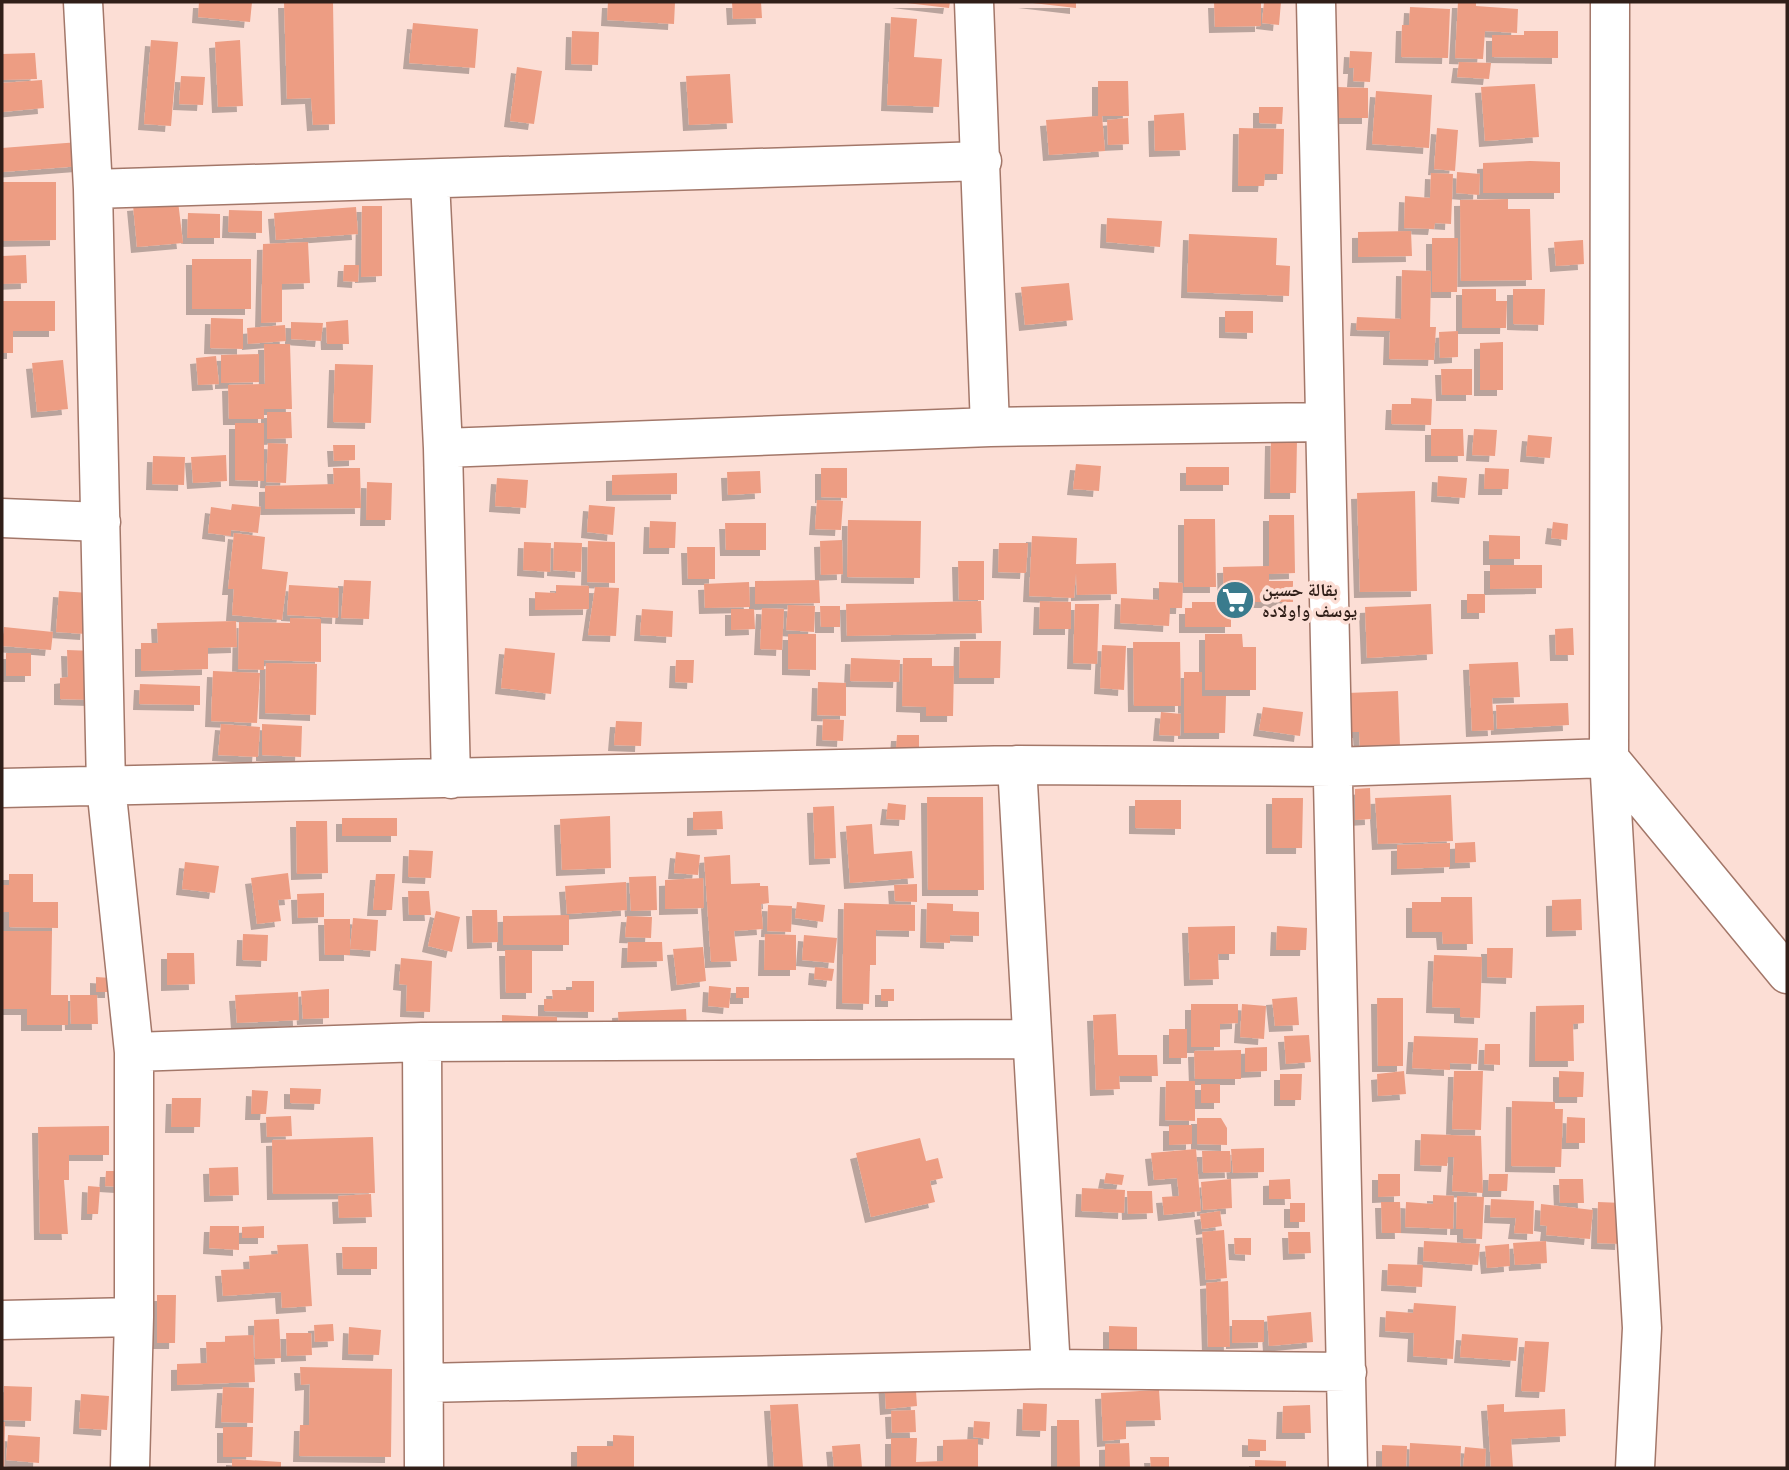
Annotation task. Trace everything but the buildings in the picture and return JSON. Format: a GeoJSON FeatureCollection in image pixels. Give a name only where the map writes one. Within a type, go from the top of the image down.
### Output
{"type":"FeatureCollection","features":[{"type":"Feature","properties":{"kind":"street"},"geometry":{"type":"LineString","coordinates":[[83,2],[93,189],[106,786],[134,1052],[134,1317],[130,1468]]}},
{"type":"Feature","properties":{"kind":"street"},"geometry":{"type":"LineString","coordinates":[[974,2],[990,426]]}},
{"type":"Feature","properties":{"kind":"street"},"geometry":{"type":"LineString","coordinates":[[1317,2],[1348,1468]]}},
{"type":"Feature","properties":{"kind":"street"},"geometry":{"type":"LineString","coordinates":[[1610,2],[1609,758],[1642,1328],[1635,1468]]}},
{"type":"Feature","properties":{"kind":"street"},"geometry":{"type":"LineString","coordinates":[[93,189],[982,161]]}},
{"type":"Feature","properties":{"kind":"street"},"geometry":{"type":"LineString","coordinates":[[430,180],[443,448],[451,779]]}},
{"type":"Feature","properties":{"kind":"street"},"geometry":{"type":"LineString","coordinates":[[443,448],[990,426],[1324,422]]}},
{"type":"Feature","properties":{"kind":"street"},"geometry":{"type":"LineString","coordinates":[[2,518],[101,522]]}},
{"type":"Feature","properties":{"kind":"street"},"geometry":{"type":"LineString","coordinates":[[2,788],[1017,765],[1332,767],[1609,758]]}},
{"type":"Feature","properties":{"kind":"street"},"geometry":{"type":"LineString","coordinates":[[1609,758],[1787,974]]}},
{"type":"Feature","properties":{"kind":"street"},"geometry":{"type":"LineString","coordinates":[[1017,765],[1051,1369]]}},
{"type":"Feature","properties":{"kind":"street"},"geometry":{"type":"LineString","coordinates":[[134,1052],[422,1042],[1031,1039]]}},
{"type":"Feature","properties":{"kind":"street"},"geometry":{"type":"LineString","coordinates":[[422,1042],[424,1468]]}},
{"type":"Feature","properties":{"kind":"street"},"geometry":{"type":"LineString","coordinates":[[2,1320],[134,1317]]}},
{"type":"Feature","properties":{"kind":"street"},"geometry":{"type":"LineString","coordinates":[[424,1383],[1051,1369],[1348,1372]]}},
{"type":"Feature","properties":{"kind":"place","name":"بقالة حسين يوسف واولاده"},"geometry":{"type":"Point","coordinates":[1235,600]}}]}
